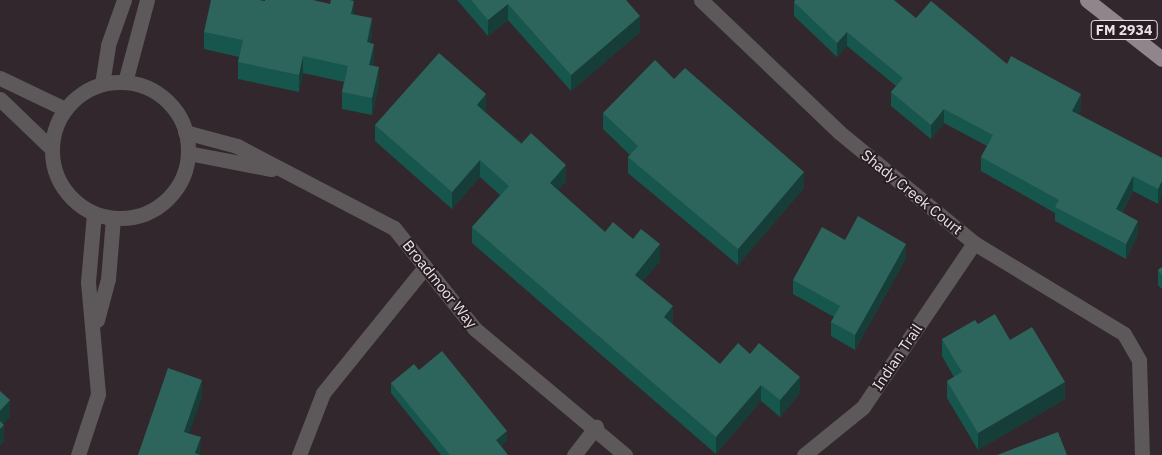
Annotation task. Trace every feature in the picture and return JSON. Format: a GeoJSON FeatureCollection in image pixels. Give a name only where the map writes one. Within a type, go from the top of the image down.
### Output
{"type":"FeatureCollection","features":[{"type":"Feature","properties":{"kind":"main road","name":"FM 2934"},"geometry":{"type":"LineString","coordinates":[[1087,0],[1162,60]]}},
{"type":"Feature","properties":{"kind":"street"},"geometry":{"type":"LineString","coordinates":[[102,84],[108,46],[124,0]]}},
{"type":"Feature","properties":{"kind":"street"},"geometry":{"type":"LineString","coordinates":[[125,82],[147,0]]}},
{"type":"Feature","properties":{"kind":"street","name":"Shady Creek Court"},"geometry":{"type":"LineString","coordinates":[[701,0],[839,132],[974,243],[1124,334],[1139,360],[1142,455]]}},
{"type":"Feature","properties":{"kind":"street"},"geometry":{"type":"LineString","coordinates":[[0,78],[66,109]]}},
{"type":"Feature","properties":{"kind":"street"},"geometry":{"type":"LineString","coordinates":[[125,82],[163,98],[186,132],[188,153],[172,193],[142,214],[113,218],[94,213],[63,188],[52,149],[55,129],[66,109],[82,94],[102,84],[125,82]]}},
{"type":"Feature","properties":{"kind":"street"},"geometry":{"type":"LineString","coordinates":[[0,99],[52,149]]}},
{"type":"Feature","properties":{"kind":"street","name":"Broadmoor Way"},"geometry":{"type":"LineString","coordinates":[[186,132],[237,146],[394,228],[475,329],[596,427],[625,455]]}},
{"type":"Feature","properties":{"kind":"street","name":"Broadmoor Way"},"geometry":{"type":"LineString","coordinates":[[188,153],[288,172]]}},
{"type":"Feature","properties":{"kind":"street"},"geometry":{"type":"LineString","coordinates":[[78,455],[98,394],[95,326],[88,282],[94,213]]}},
{"type":"Feature","properties":{"kind":"street"},"geometry":{"type":"LineString","coordinates":[[95,326],[108,279],[113,218]]}},
{"type":"Feature","properties":{"kind":"street","name":"Indian Trail"},"geometry":{"type":"LineString","coordinates":[[804,455],[863,408],[974,243]]}},
{"type":"Feature","properties":{"kind":"street"},"geometry":{"type":"LineString","coordinates":[[299,455],[323,393],[425,267]]}},
{"type":"Feature","properties":{"kind":"street"},"geometry":{"type":"LineString","coordinates":[[574,455],[596,427]]}},
{"type":"Feature","properties":{"kind":"building"},"geometry":{"type":"Polygon","coordinates":[[[211,0],[313,0],[330,4],[331,0],[354,1],[351,14],[372,18],[367,42],[374,44],[369,65],[379,67],[372,98],[342,92],[348,66],[303,56],[299,75],[238,62],[243,40],[204,32],[211,0]]]}},
{"type":"Feature","properties":{"kind":"building"},"geometry":{"type":"Polygon","coordinates":[[[471,0],[626,0],[640,16],[571,75],[508,4],[488,20],[471,0]]]}},
{"type":"Feature","properties":{"kind":"building"},"geometry":{"type":"Polygon","coordinates":[[[795,0],[894,0],[916,18],[931,1],[1007,64],[1011,56],[1081,94],[1072,111],[1162,158],[1162,181],[1158,189],[1133,176],[1116,209],[1138,221],[1126,244],[1055,207],[1059,200],[981,157],[993,135],[944,109],[931,125],[891,92],[903,78],[847,32],[837,43],[794,2],[795,0]]]}},
{"type":"Feature","properties":{"kind":"building"},"geometry":{"type":"Polygon","coordinates":[[[439,53],[486,94],[477,105],[521,144],[531,133],[566,165],[550,183],[605,232],[613,222],[633,239],[641,229],[660,244],[635,275],[673,306],[664,317],[720,364],[738,343],[750,354],[759,343],[800,377],[780,400],[761,385],[716,437],[472,227],[509,186],[480,160],[452,192],[375,125],[439,53]]]}},
{"type":"Feature","properties":{"kind":"building"},"geometry":{"type":"Polygon","coordinates":[[[655,60],[674,79],[685,68],[804,172],[738,249],[628,157],[638,146],[603,113],[655,60]]]}},
{"type":"Feature","properties":{"kind":"building"},"geometry":{"type":"Polygon","coordinates":[[[858,216],[906,244],[855,335],[831,322],[840,306],[793,280],[822,227],[845,240],[858,216]]]}},
{"type":"Feature","properties":{"kind":"building"},"geometry":{"type":"Polygon","coordinates":[[[1162,267],[1162,275],[1158,270],[1162,267]]]}},
{"type":"Feature","properties":{"kind":"building"},"geometry":{"type":"Polygon","coordinates":[[[995,314],[1010,340],[1032,327],[1065,382],[978,433],[947,381],[962,372],[942,339],[975,320],[978,324],[995,314]]]}},
{"type":"Feature","properties":{"kind":"building"},"geometry":{"type":"Polygon","coordinates":[[[442,351],[507,431],[496,440],[508,455],[450,455],[391,383],[414,364],[419,370],[442,351]]]}},
{"type":"Feature","properties":{"kind":"building"},"geometry":{"type":"Polygon","coordinates":[[[168,368],[202,380],[184,432],[201,437],[195,453],[200,455],[138,455],[168,368]]]}},
{"type":"Feature","properties":{"kind":"building"},"geometry":{"type":"Polygon","coordinates":[[[0,391],[10,400],[0,411],[0,391]]]}},
{"type":"Feature","properties":{"kind":"building"},"geometry":{"type":"Polygon","coordinates":[[[0,421],[4,425],[0,429],[0,421]]]}},
{"type":"Feature","properties":{"kind":"building"},"geometry":{"type":"Polygon","coordinates":[[[1058,432],[1067,455],[997,455],[1058,432]]]}}]}
